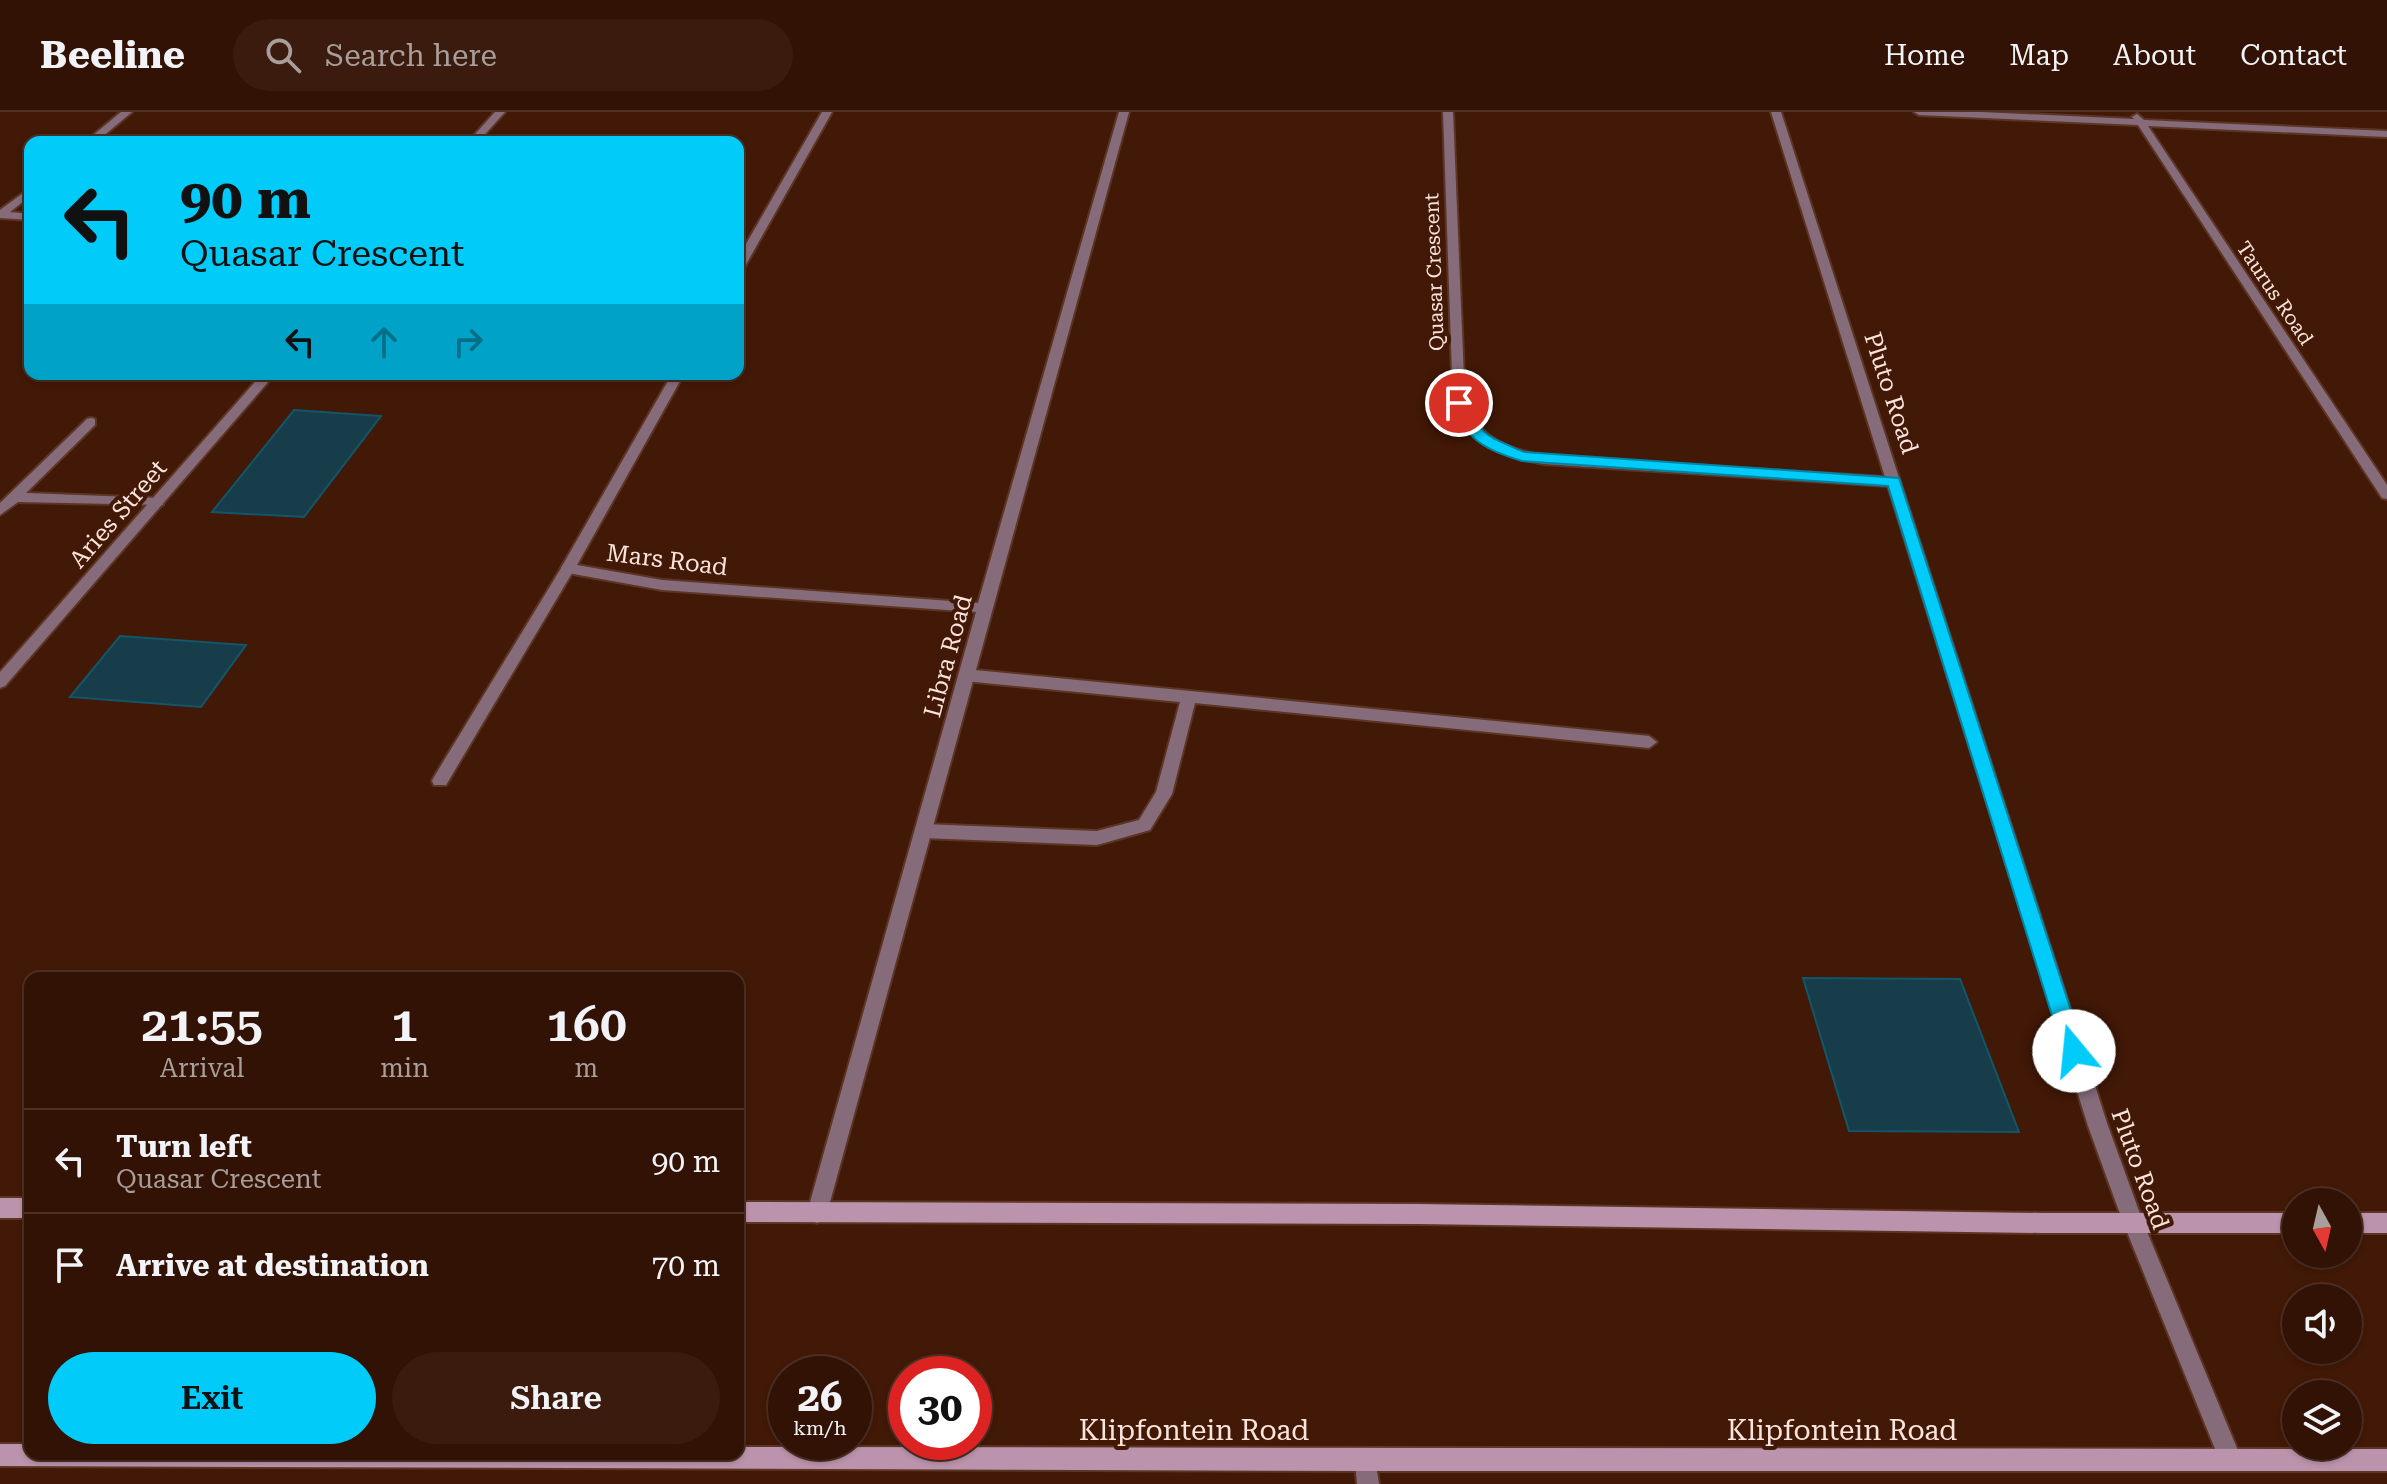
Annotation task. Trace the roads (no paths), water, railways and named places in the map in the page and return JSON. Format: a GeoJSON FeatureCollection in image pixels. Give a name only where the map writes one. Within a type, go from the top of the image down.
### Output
{"type":"FeatureCollection","features":[{"type":"Feature","properties":{"kind":"main road"},"geometry":{"type":"LineString","coordinates":[[0,1208],[24,1208]]}},
{"type":"Feature","properties":{"kind":"main road"},"geometry":{"type":"LineString","coordinates":[[744,1212],[1417,1214],[2282,1223]]}},
{"type":"Feature","properties":{"kind":"main road"},"geometry":{"type":"LineString","coordinates":[[2362,1223],[2387,1223]]}},
{"type":"Feature","properties":{"kind":"main road","name":"Klipfontein Road"},"geometry":{"type":"LineString","coordinates":[[0,1455],[24,1455]]}},
{"type":"Feature","properties":{"kind":"main road","name":"Klipfontein Road"},"geometry":{"type":"LineString","coordinates":[[744,1458],[2387,1460]]}},
{"type":"Feature","properties":{"kind":"street"},"geometry":{"type":"LineString","coordinates":[[97,136],[127,112]]}},
{"type":"Feature","properties":{"kind":"street"},"geometry":{"type":"LineString","coordinates":[[478,136],[500,112]]}},
{"type":"Feature","properties":{"kind":"street"},"geometry":{"type":"LineString","coordinates":[[744,257],[827,112]]}},
{"type":"Feature","properties":{"kind":"street","name":"Libra Road"},"geometry":{"type":"LineString","coordinates":[[817,1213],[1124,112]]}},
{"type":"Feature","properties":{"kind":"street","name":"Quasar Crescent"},"geometry":{"type":"LineString","coordinates":[[1448,112],[1459,403],[1466,422],[1479,438],[1506,452],[1544,460],[1894,482]]}},
{"type":"Feature","properties":{"kind":"street","name":"Pluto Road"},"geometry":{"type":"LineString","coordinates":[[1776,112],[2093,1111],[2133,1222],[2230,1458]]}},
{"type":"Feature","properties":{"kind":"street"},"geometry":{"type":"LineString","coordinates":[[1919,112],[2387,134]]}},
{"type":"Feature","properties":{"kind":"street","name":"Taurus Road"},"geometry":{"type":"LineString","coordinates":[[2133,112],[2387,495]]}},
{"type":"Feature","properties":{"kind":"street"},"geometry":{"type":"LineString","coordinates":[[0,215],[24,196]]}},
{"type":"Feature","properties":{"kind":"street"},"geometry":{"type":"LineString","coordinates":[[0,215],[24,217]]}},
{"type":"Feature","properties":{"kind":"street","name":"Aries Street"},"geometry":{"type":"LineString","coordinates":[[0,682],[264,380]]}},
{"type":"Feature","properties":{"kind":"street","name":"Mars Road"},"geometry":{"type":"LineString","coordinates":[[675,380],[568,568],[662,585],[984,608]]}},
{"type":"Feature","properties":{"kind":"street"},"geometry":{"type":"LineString","coordinates":[[0,511],[91,422]]}},
{"type":"Feature","properties":{"kind":"street"},"geometry":{"type":"LineString","coordinates":[[14,497],[158,502]]}},
{"type":"Feature","properties":{"kind":"street"},"geometry":{"type":"LineString","coordinates":[[440,781],[568,568]]}},
{"type":"Feature","properties":{"kind":"street"},"geometry":{"type":"LineString","coordinates":[[965,675],[1649,742]]}},
{"type":"Feature","properties":{"kind":"street"},"geometry":{"type":"LineString","coordinates":[[923,831],[1097,838],[1144,825],[1164,794],[1189,697]]}},
{"type":"Feature","properties":{"kind":"street"},"geometry":{"type":"LineString","coordinates":[[1366,1460],[1368,1484]]}}]}
